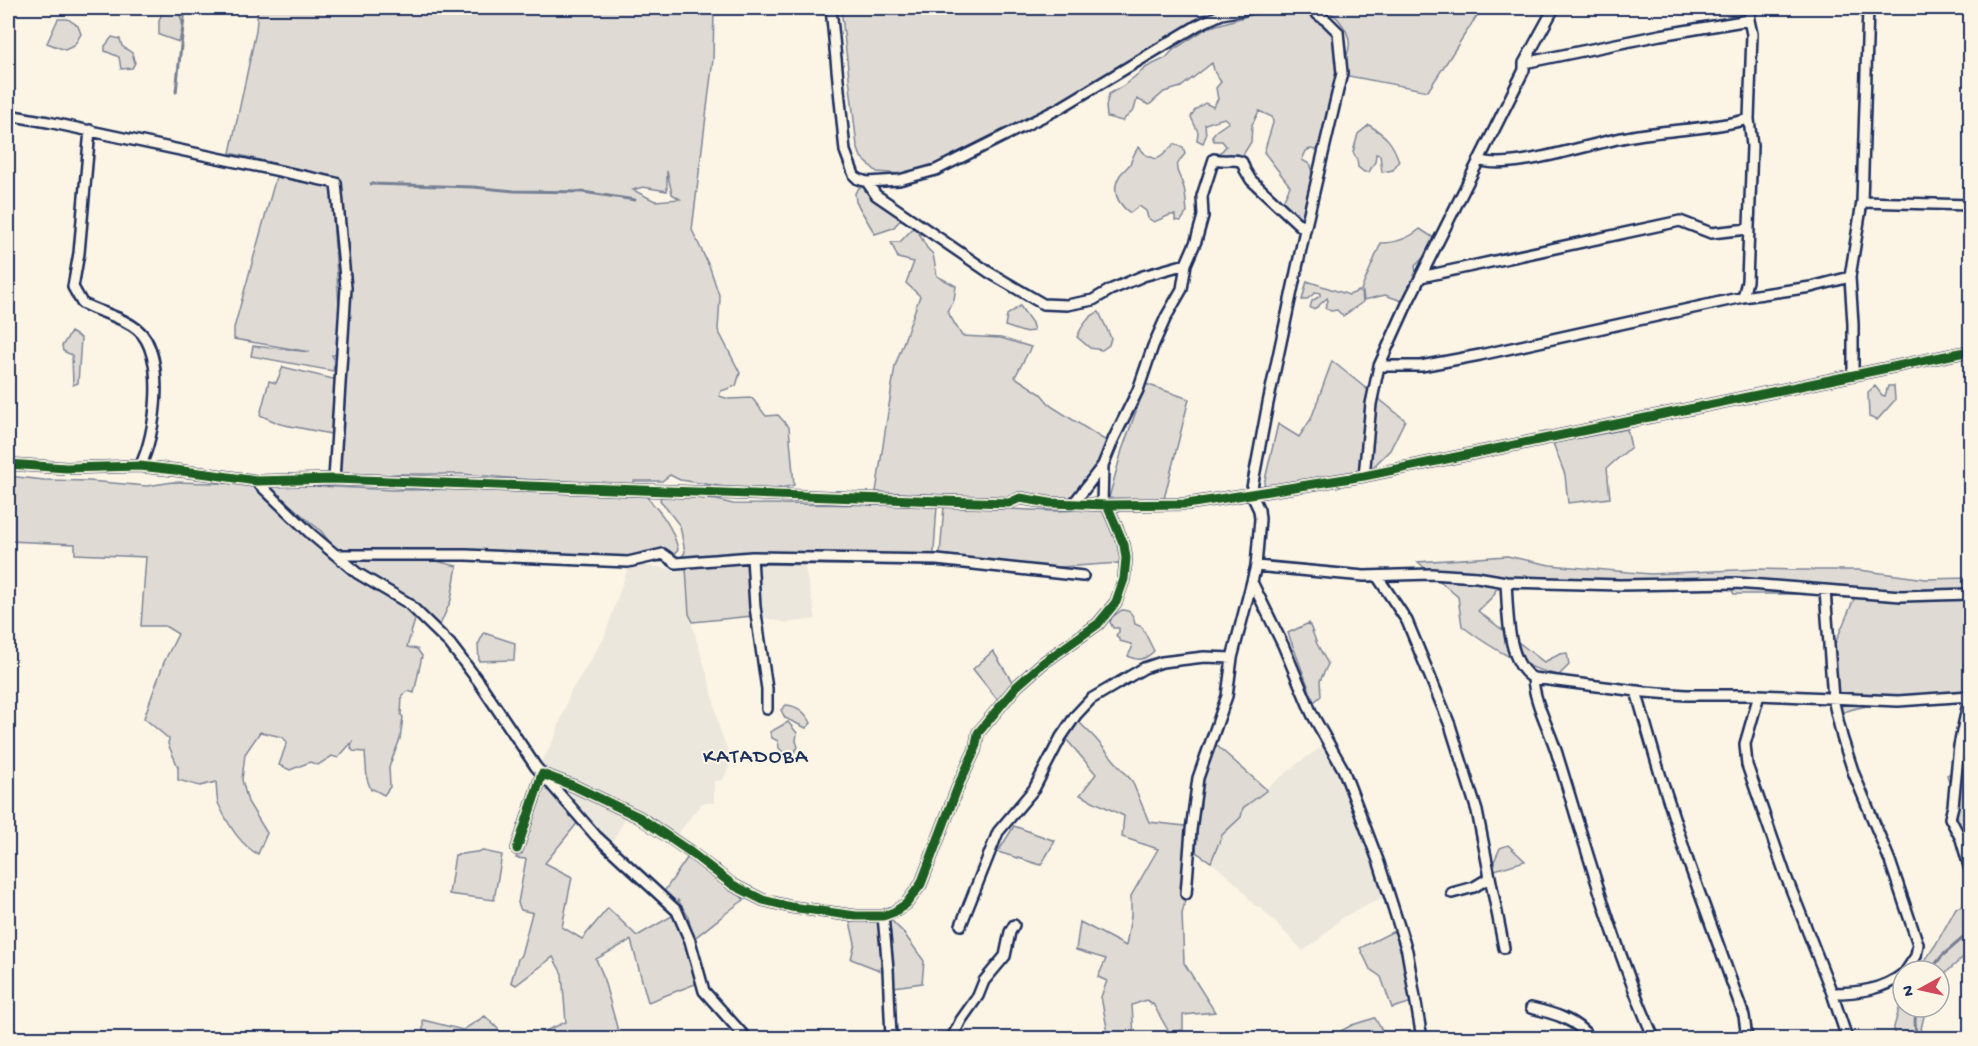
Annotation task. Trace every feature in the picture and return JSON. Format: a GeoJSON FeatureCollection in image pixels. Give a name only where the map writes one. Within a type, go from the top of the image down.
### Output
{"type":"FeatureCollection","features":[{"type":"Feature","properties":{"kind":"street"},"geometry":{"type":"LineString","coordinates":[[831,8],[845,151],[854,174],[858,179],[867,182],[899,180],[936,170],[1060,108],[1198,26],[1222,14],[1253,8]]}},
{"type":"Feature","properties":{"kind":"street"},"geometry":{"type":"LineString","coordinates":[[1186,894],[1198,778],[1227,696],[1232,658],[1256,566],[1260,519],[1259,510],[1251,493],[1268,403],[1342,73],[1341,44],[1338,33],[1327,21],[1309,8],[1302,8]]}},
{"type":"Feature","properties":{"kind":"street"},"geometry":{"type":"LineString","coordinates":[[1364,476],[1371,404],[1379,366],[1420,276],[1524,70],[1524,63],[1554,8]]}},
{"type":"Feature","properties":{"kind":"street"},"geometry":{"type":"LineString","coordinates":[[1743,297],[1747,281],[1752,146],[1749,119],[1751,8]]}},
{"type":"Feature","properties":{"kind":"street"},"geometry":{"type":"LineString","coordinates":[[1852,375],[1854,355],[1850,277],[1862,202],[1868,8]]}},
{"type":"Feature","properties":{"kind":"street"},"geometry":{"type":"LineString","coordinates":[[1524,63],[1660,34],[1749,20]]}},
{"type":"Feature","properties":{"kind":"street"},"geometry":{"type":"LineString","coordinates":[[8,115],[90,130],[336,183],[346,288],[334,479]]}},
{"type":"Feature","properties":{"kind":"street"},"geometry":{"type":"LineString","coordinates":[[1479,160],[1488,164],[1496,164],[1534,159],[1628,136],[1731,124],[1749,119]]}},
{"type":"Feature","properties":{"kind":"street"},"geometry":{"type":"LineString","coordinates":[[90,130],[79,253],[73,287],[82,303],[120,318],[139,330],[152,353],[155,370],[154,410],[148,452],[140,466]]}},
{"type":"Feature","properties":{"kind":"street"},"geometry":{"type":"LineString","coordinates":[[1074,503],[1103,465],[1138,390],[1166,317],[1182,289],[1186,264],[1203,216],[1202,196],[1214,159],[1242,162],[1251,180],[1305,230]]}},
{"type":"Feature","properties":{"kind":"street"},"geometry":{"type":"LineString","coordinates":[[867,182],[876,195],[990,273],[1043,304],[1067,305],[1093,300],[1143,276],[1186,264]]}},
{"type":"Feature","properties":{"kind":"street"},"geometry":{"type":"LineString","coordinates":[[1862,202],[1971,205]]}},
{"type":"Feature","properties":{"kind":"street"},"geometry":{"type":"LineString","coordinates":[[1420,276],[1680,221],[1711,233],[1748,229]]}},
{"type":"Feature","properties":{"kind":"street"},"geometry":{"type":"LineString","coordinates":[[1379,366],[1421,366],[1480,355],[1743,297],[1811,287],[1850,277]]}},
{"type":"Feature","properties":{"kind":"street"},"geometry":{"type":"LineString","coordinates":[[8,464],[66,468],[140,466],[256,481],[334,479],[758,496],[1009,502],[1020,498],[1050,503],[1105,505],[1186,504],[1364,476],[1971,351]]}},
{"type":"Feature","properties":{"kind":"street"},"geometry":{"type":"LineString","coordinates":[[542,774],[574,786],[639,818],[689,851],[733,885],[763,900],[791,908],[856,916],[883,916],[906,904],[921,884],[959,784],[975,750],[978,733],[1017,686],[1043,663],[1098,624],[1116,602],[1124,579],[1126,558],[1124,545],[1105,505],[1103,465]]}},
{"type":"Feature","properties":{"kind":"street"},"geometry":{"type":"LineString","coordinates":[[256,481],[311,534],[357,573],[408,603],[450,644],[542,774],[596,836],[677,911],[690,941],[704,991],[746,1038]]}},
{"type":"Feature","properties":{"kind":"street"},"geometry":{"type":"LineString","coordinates":[[336,555],[466,555],[628,562],[663,554],[676,563],[752,557],[956,561],[1083,576]]}},
{"type":"Feature","properties":{"kind":"street"},"geometry":{"type":"LineString","coordinates":[[752,557],[756,617],[767,688],[767,709]]}},
{"type":"Feature","properties":{"kind":"street"},"geometry":{"type":"LineString","coordinates":[[1256,566],[1377,576],[1431,574],[1477,577],[1506,582],[1620,585],[1736,583],[1902,596],[1971,594]]}},
{"type":"Feature","properties":{"kind":"street"},"geometry":{"type":"LineString","coordinates":[[1377,576],[1407,621],[1450,725],[1477,811],[1504,948]]}},
{"type":"Feature","properties":{"kind":"street"},"geometry":{"type":"LineString","coordinates":[[1506,582],[1512,642],[1518,663],[1524,672],[1533,678],[1686,695],[1758,695],[1898,701],[1970,695],[1959,747],[1950,818],[1961,839],[1971,870]]}},
{"type":"Feature","properties":{"kind":"street"},"geometry":{"type":"LineString","coordinates":[[1252,584],[1283,645],[1312,714],[1343,770],[1379,863],[1407,951],[1422,1038]]}},
{"type":"Feature","properties":{"kind":"street"},"geometry":{"type":"LineString","coordinates":[[1825,590],[1833,699],[1846,751],[1890,861],[1918,944],[1914,959]]}},
{"type":"Feature","properties":{"kind":"street"},"geometry":{"type":"LineString","coordinates":[[961,925],[998,832],[1034,789],[1061,736],[1091,699],[1144,668],[1162,662],[1204,657],[1232,658]]}},
{"type":"Feature","properties":{"kind":"street"},"geometry":{"type":"LineString","coordinates":[[1533,678],[1633,991],[1654,1038]]}},
{"type":"Feature","properties":{"kind":"street"},"geometry":{"type":"LineString","coordinates":[[1636,691],[1688,861],[1744,1016],[1747,1038]]}},
{"type":"Feature","properties":{"kind":"street"},"geometry":{"type":"LineString","coordinates":[[1758,695],[1745,744],[1747,765],[1785,874],[1832,993],[1847,1038]]}},
{"type":"Feature","properties":{"kind":"street"},"geometry":{"type":"LineString","coordinates":[[516,849],[542,774]]}},
{"type":"Feature","properties":{"kind":"street"},"geometry":{"type":"LineString","coordinates":[[1452,893],[1489,878]]}},
{"type":"Feature","properties":{"kind":"street"},"geometry":{"type":"LineString","coordinates":[[883,916],[891,1038]]}},
{"type":"Feature","properties":{"kind":"street"},"geometry":{"type":"LineString","coordinates":[[951,1038],[978,996],[984,981],[1005,956],[1010,932],[1014,925]]}},
{"type":"Feature","properties":{"kind":"street"},"geometry":{"type":"LineString","coordinates":[[1832,993],[1878,988],[1891,982]]}},
{"type":"Feature","properties":{"kind":"street"},"geometry":{"type":"LineString","coordinates":[[1531,1008],[1560,1016],[1579,1027],[1590,1038]]}},
{"type":"Feature","properties":{"kind":"shaded area"},"geometry":{"type":"Polygon","coordinates":[[[165,8],[178,8],[183,26],[179,42],[159,35],[159,20],[165,8]]]}},
{"type":"Feature","properties":{"kind":"shaded area"},"geometry":{"type":"Polygon","coordinates":[[[258,8],[714,8],[713,59],[692,230],[710,268],[720,298],[718,330],[740,373],[736,386],[721,391],[719,396],[729,399],[752,398],[766,416],[778,415],[789,427],[794,485],[752,490],[680,480],[670,475],[662,481],[634,481],[633,485],[462,474],[397,474],[340,479],[350,306],[339,178],[230,153],[256,31],[258,8]],[[667,171],[667,191],[643,187],[633,190],[655,201],[680,199],[672,194],[667,171]]]}},
{"type":"Feature","properties":{"kind":"shaded area"},"geometry":{"type":"Polygon","coordinates":[[[841,8],[1232,8],[1075,99],[924,171],[903,174],[877,172],[861,157],[857,146],[841,8]]]}},
{"type":"Feature","properties":{"kind":"shaded area"},"geometry":{"type":"Polygon","coordinates":[[[1274,8],[1313,13],[1338,39],[1338,67],[1329,114],[1317,150],[1306,151],[1302,160],[1311,165],[1312,178],[1306,224],[1282,203],[1290,186],[1264,152],[1273,123],[1272,117],[1259,111],[1252,125],[1251,142],[1241,158],[1214,155],[1226,146],[1222,141],[1214,141],[1212,136],[1229,122],[1224,118],[1205,124],[1206,136],[1203,143],[1197,140],[1198,132],[1191,117],[1195,110],[1205,103],[1213,107],[1218,99],[1216,88],[1221,82],[1212,63],[1181,87],[1164,92],[1149,105],[1137,99],[1134,110],[1122,121],[1107,117],[1106,106],[1109,94],[1147,67],[1166,58],[1173,50],[1207,28],[1274,8]]]}},
{"type":"Feature","properties":{"kind":"shaded area"},"geometry":{"type":"Polygon","coordinates":[[[1322,8],[1482,8],[1428,91],[1338,74],[1346,59],[1349,40],[1344,26],[1322,8]]]}},
{"type":"Feature","properties":{"kind":"shaded area"},"geometry":{"type":"Polygon","coordinates":[[[58,19],[68,19],[78,26],[81,34],[74,46],[65,50],[47,43],[58,19]]]}},
{"type":"Feature","properties":{"kind":"shaded area"},"geometry":{"type":"Polygon","coordinates":[[[112,37],[120,39],[122,46],[132,53],[135,63],[132,68],[121,69],[119,57],[105,51],[105,46],[112,37]]]}},
{"type":"Feature","properties":{"kind":"shaded area"},"geometry":{"type":"Polygon","coordinates":[[[1369,125],[1384,136],[1394,148],[1399,161],[1393,170],[1382,172],[1380,155],[1376,154],[1375,162],[1369,172],[1364,172],[1358,167],[1353,152],[1358,134],[1369,125]]]}},
{"type":"Feature","properties":{"kind":"shaded area"},"geometry":{"type":"Polygon","coordinates":[[[1174,144],[1183,147],[1185,154],[1178,164],[1177,171],[1184,188],[1187,212],[1181,221],[1175,220],[1175,215],[1170,215],[1154,222],[1139,206],[1130,213],[1117,196],[1116,186],[1120,175],[1130,164],[1139,147],[1146,155],[1156,159],[1174,144]]]}},
{"type":"Feature","properties":{"kind":"shaded area"},"geometry":{"type":"Polygon","coordinates":[[[276,177],[331,188],[341,335],[339,355],[332,355],[337,365],[334,365],[333,371],[251,356],[253,346],[310,352],[234,339],[234,328],[276,177]]]}},
{"type":"Feature","properties":{"kind":"shaded area"},"geometry":{"type":"Polygon","coordinates":[[[863,183],[907,213],[893,228],[875,234],[856,202],[855,193],[863,183]]]}},
{"type":"Feature","properties":{"kind":"shaded area"},"geometry":{"type":"Polygon","coordinates":[[[915,226],[927,248],[933,254],[937,276],[956,286],[954,300],[947,311],[962,336],[1001,338],[1031,347],[1015,377],[1041,394],[1051,406],[1114,446],[1084,487],[1066,501],[876,492],[895,366],[920,296],[906,283],[914,262],[898,258],[891,242],[900,242],[915,226]]]}},
{"type":"Feature","properties":{"kind":"shaded area"},"geometry":{"type":"Polygon","coordinates":[[[1420,229],[1437,240],[1432,249],[1415,266],[1417,279],[1402,301],[1385,295],[1364,300],[1361,290],[1381,243],[1402,239],[1420,229]]]}},
{"type":"Feature","properties":{"kind":"shaded area"},"geometry":{"type":"Polygon","coordinates":[[[1307,281],[1349,295],[1359,291],[1363,302],[1343,316],[1337,310],[1331,311],[1325,308],[1327,298],[1317,307],[1310,308],[1312,301],[1320,296],[1320,293],[1316,292],[1306,300],[1302,300],[1307,281]]]}},
{"type":"Feature","properties":{"kind":"shaded area"},"geometry":{"type":"Polygon","coordinates":[[[1020,306],[1032,323],[1034,331],[1023,332],[1005,326],[1007,315],[1020,306]]]}},
{"type":"Feature","properties":{"kind":"shaded area"},"geometry":{"type":"Polygon","coordinates":[[[1099,312],[1111,338],[1109,345],[1102,350],[1090,348],[1077,337],[1086,322],[1099,312]]]}},
{"type":"Feature","properties":{"kind":"shaded area"},"geometry":{"type":"Polygon","coordinates":[[[71,332],[81,338],[78,383],[73,385],[72,355],[63,351],[62,346],[71,332]]]}},
{"type":"Feature","properties":{"kind":"shaded area"},"geometry":{"type":"Polygon","coordinates":[[[1332,361],[1405,420],[1390,450],[1368,472],[1266,489],[1264,484],[1278,424],[1299,437],[1311,419],[1332,361]]]}},
{"type":"Feature","properties":{"kind":"shaded area"},"geometry":{"type":"Polygon","coordinates":[[[283,367],[336,378],[336,435],[280,424],[260,415],[269,381],[276,383],[283,367]]]}},
{"type":"Feature","properties":{"kind":"shaded area"},"geometry":{"type":"Polygon","coordinates":[[[1146,384],[1189,399],[1164,499],[1109,498],[1122,450],[1146,384]]]}},
{"type":"Feature","properties":{"kind":"shaded area"},"geometry":{"type":"Polygon","coordinates":[[[1875,386],[1885,396],[1888,386],[1894,386],[1895,400],[1877,420],[1869,417],[1868,392],[1875,386]]]}},
{"type":"Feature","properties":{"kind":"shaded area"},"geometry":{"type":"Polygon","coordinates":[[[1627,429],[1631,447],[1607,468],[1610,498],[1568,503],[1565,475],[1553,443],[1627,429]]]}},
{"type":"Feature","properties":{"kind":"shaded area"},"geometry":{"type":"Polygon","coordinates":[[[8,476],[147,486],[173,482],[254,484],[317,537],[417,613],[407,647],[417,649],[422,656],[414,693],[408,691],[402,695],[401,715],[403,717],[400,739],[389,767],[390,787],[384,795],[371,790],[367,779],[365,752],[353,751],[352,742],[338,758],[332,756],[318,765],[310,762],[290,770],[279,765],[287,742],[282,737],[260,732],[245,754],[242,780],[248,802],[267,833],[258,854],[246,845],[230,826],[219,805],[216,782],[200,786],[178,780],[178,767],[168,744],[169,739],[144,718],[164,662],[178,634],[165,626],[141,626],[146,557],[75,554],[75,544],[8,541],[11,490],[8,488],[8,476]]]}},
{"type":"Feature","properties":{"kind":"shaded area"},"geometry":{"type":"Polygon","coordinates":[[[263,483],[392,490],[478,489],[646,496],[666,520],[678,549],[672,560],[660,562],[338,553],[321,531],[263,483]]]}},
{"type":"Feature","properties":{"kind":"shaded area"},"geometry":{"type":"Polygon","coordinates":[[[667,495],[717,500],[733,504],[937,505],[933,566],[750,564],[752,616],[693,622],[689,614],[686,568],[674,569],[685,552],[680,526],[660,500],[661,497],[667,495]]]}},
{"type":"Feature","properties":{"kind":"shaded area"},"geometry":{"type":"Polygon","coordinates":[[[944,506],[1053,511],[1108,509],[1129,543],[1131,562],[1011,569],[939,567],[944,506]]]}},
{"type":"Feature","properties":{"kind":"shaded area"},"geometry":{"type":"Polygon","coordinates":[[[1507,556],[1550,565],[1650,574],[1758,569],[1859,570],[1926,579],[1970,578],[1970,685],[1956,698],[1878,704],[1833,716],[1828,660],[1856,594],[1734,594],[1727,582],[1496,589],[1494,595],[1478,611],[1544,662],[1567,653],[1569,665],[1559,675],[1546,672],[1508,656],[1462,626],[1458,597],[1418,562],[1507,556]]]}},
{"type":"Feature","properties":{"kind":"shaded area"},"geometry":{"type":"Polygon","coordinates":[[[343,558],[432,560],[457,566],[451,600],[440,625],[394,590],[343,558]]]}},
{"type":"Feature","properties":{"kind":"shaded area"},"geometry":{"type":"Polygon","coordinates":[[[631,564],[674,569],[686,568],[689,614],[711,688],[719,727],[729,754],[730,765],[723,780],[714,781],[714,803],[702,803],[676,836],[631,808],[610,846],[539,767],[555,737],[570,693],[604,638],[631,564]]]}},
{"type":"Feature","properties":{"kind":"shaded area"},"geometry":{"type":"Polygon","coordinates":[[[755,564],[804,564],[816,619],[786,623],[757,616],[755,564]]]}},
{"type":"Feature","properties":{"kind":"shaded area"},"geometry":{"type":"Polygon","coordinates":[[[1122,610],[1130,612],[1135,624],[1142,627],[1154,651],[1145,658],[1136,659],[1128,656],[1132,648],[1131,644],[1120,641],[1116,635],[1119,628],[1113,628],[1110,622],[1112,617],[1122,610]]]}},
{"type":"Feature","properties":{"kind":"shaded area"},"geometry":{"type":"Polygon","coordinates":[[[1309,623],[1328,664],[1320,681],[1321,696],[1314,702],[1288,633],[1309,623]]]}},
{"type":"Feature","properties":{"kind":"shaded area"},"geometry":{"type":"Polygon","coordinates":[[[484,633],[515,643],[514,660],[479,661],[478,645],[484,633]]]}},
{"type":"Feature","properties":{"kind":"shaded area"},"geometry":{"type":"Polygon","coordinates":[[[993,651],[1016,688],[1001,704],[973,669],[993,651]]]}},
{"type":"Feature","properties":{"kind":"shaded area"},"geometry":{"type":"Polygon","coordinates":[[[786,705],[801,711],[811,723],[806,728],[785,718],[781,710],[786,705]]]}},
{"type":"Feature","properties":{"kind":"shaded area"},"geometry":{"type":"Polygon","coordinates":[[[1076,719],[1132,781],[1149,822],[1194,827],[1188,889],[1182,914],[1184,963],[1215,1012],[1183,1015],[1183,1030],[1169,1032],[1153,1004],[1150,1005],[1152,1003],[1146,1000],[1132,1005],[1134,1037],[1109,1038],[1101,997],[1107,981],[1098,977],[1106,959],[1076,950],[1080,922],[1126,946],[1131,916],[1131,896],[1158,849],[1122,837],[1124,816],[1080,795],[1096,774],[1067,740],[1076,719]]]}},
{"type":"Feature","properties":{"kind":"shaded area"},"geometry":{"type":"Polygon","coordinates":[[[788,722],[797,733],[798,747],[789,759],[779,748],[778,741],[772,738],[770,732],[788,722]]]}},
{"type":"Feature","properties":{"kind":"shaded area"},"geometry":{"type":"Polygon","coordinates":[[[1329,742],[1379,871],[1382,898],[1343,917],[1303,951],[1261,908],[1254,905],[1239,886],[1211,862],[1221,835],[1241,817],[1243,808],[1298,763],[1329,742]]]}},
{"type":"Feature","properties":{"kind":"shaded area"},"geometry":{"type":"Polygon","coordinates":[[[1215,744],[1267,790],[1243,808],[1241,817],[1222,835],[1211,862],[1196,852],[1203,781],[1215,744]]]}},
{"type":"Feature","properties":{"kind":"shaded area"},"geometry":{"type":"Polygon","coordinates":[[[1970,763],[1970,855],[1964,846],[1958,828],[1957,809],[1947,775],[1959,769],[1966,771],[1970,763]]]}},
{"type":"Feature","properties":{"kind":"shaded area"},"geometry":{"type":"Polygon","coordinates":[[[543,779],[579,821],[545,863],[572,877],[562,927],[582,939],[608,908],[637,936],[677,913],[689,943],[698,983],[648,1002],[631,940],[596,959],[620,1038],[537,1038],[536,1035],[566,1022],[562,974],[553,957],[516,985],[511,982],[532,913],[534,913],[521,910],[518,903],[526,859],[516,858],[543,779]]]}},
{"type":"Feature","properties":{"kind":"shaded area"},"geometry":{"type":"Polygon","coordinates":[[[1014,826],[1055,841],[1041,865],[998,852],[1014,826]]]}},
{"type":"Feature","properties":{"kind":"shaded area"},"geometry":{"type":"Polygon","coordinates":[[[1508,845],[1525,861],[1495,870],[1492,866],[1500,848],[1508,845]]]}},
{"type":"Feature","properties":{"kind":"shaded area"},"geometry":{"type":"Polygon","coordinates":[[[483,851],[502,855],[494,900],[449,894],[455,855],[483,851]]]}},
{"type":"Feature","properties":{"kind":"shaded area"},"geometry":{"type":"Polygon","coordinates":[[[690,854],[719,865],[744,900],[693,939],[688,916],[678,900],[677,903],[663,893],[690,854]]]}},
{"type":"Feature","properties":{"kind":"shaded area"},"geometry":{"type":"Polygon","coordinates":[[[1967,905],[1964,927],[1970,924],[1970,951],[1951,968],[1951,959],[1926,959],[1956,908],[1967,905]]]}},
{"type":"Feature","properties":{"kind":"shaded area"},"geometry":{"type":"Polygon","coordinates":[[[849,918],[881,919],[887,973],[851,959],[855,943],[849,918]]]}},
{"type":"Feature","properties":{"kind":"shaded area"},"geometry":{"type":"Polygon","coordinates":[[[886,918],[889,918],[903,932],[924,961],[922,983],[894,987],[886,918]]]}},
{"type":"Feature","properties":{"kind":"shaded area"},"geometry":{"type":"Polygon","coordinates":[[[1394,931],[1407,953],[1413,1002],[1392,1008],[1381,977],[1370,969],[1360,948],[1394,931]]]}},
{"type":"Feature","properties":{"kind":"shaded area"},"geometry":{"type":"Polygon","coordinates":[[[485,1016],[507,1038],[425,1038],[423,1033],[423,1020],[463,1030],[485,1016]]]}},
{"type":"Feature","properties":{"kind":"shaded area"},"geometry":{"type":"Polygon","coordinates":[[[1375,1018],[1386,1038],[1328,1038],[1352,1025],[1375,1018]]]}},
{"type":"Feature","properties":{"kind":"shaded area"},"geometry":{"type":"Polygon","coordinates":[[[1896,1019],[1923,1019],[1919,1038],[1894,1038],[1896,1019]]]}},
{"type":"Feature","properties":{"kind":"waterway"},"geometry":{"type":"LineString","coordinates":[[176,92],[185,8]]}},
{"type":"Feature","properties":{"kind":"waterway"},"geometry":{"type":"LineString","coordinates":[[371,184],[583,192],[635,200]]}},
{"type":"Feature","properties":{"kind":"waterway"},"geometry":{"type":"LineString","coordinates":[[1940,959],[1970,932]]}},
{"type":"Feature","properties":{"kind":"waterway"},"geometry":{"type":"LineString","coordinates":[[1915,1019],[1916,1038]]}},
{"type":"Feature","properties":{"kind":"cycle path"},"geometry":{"type":"LineString","coordinates":[[8,464],[66,468],[140,466],[256,481],[334,479],[1009,503],[1020,498],[1050,503],[1187,504],[1364,476],[1970,351]]}},
{"type":"Feature","properties":{"kind":"cycle path"},"geometry":{"type":"LineString","coordinates":[[517,849],[542,774],[574,786],[639,817],[733,885],[763,900],[791,907],[856,916],[883,916],[894,912],[906,904],[921,884],[959,784],[975,750],[978,733],[1017,686],[1043,663],[1098,624],[1116,602],[1124,579],[1126,558],[1124,545],[1107,505]]}},
{"type":"Feature","properties":{"kind":"district","name":"KATADOBA"},"geometry":{"type":"Point","coordinates":[756,758]}}]}
